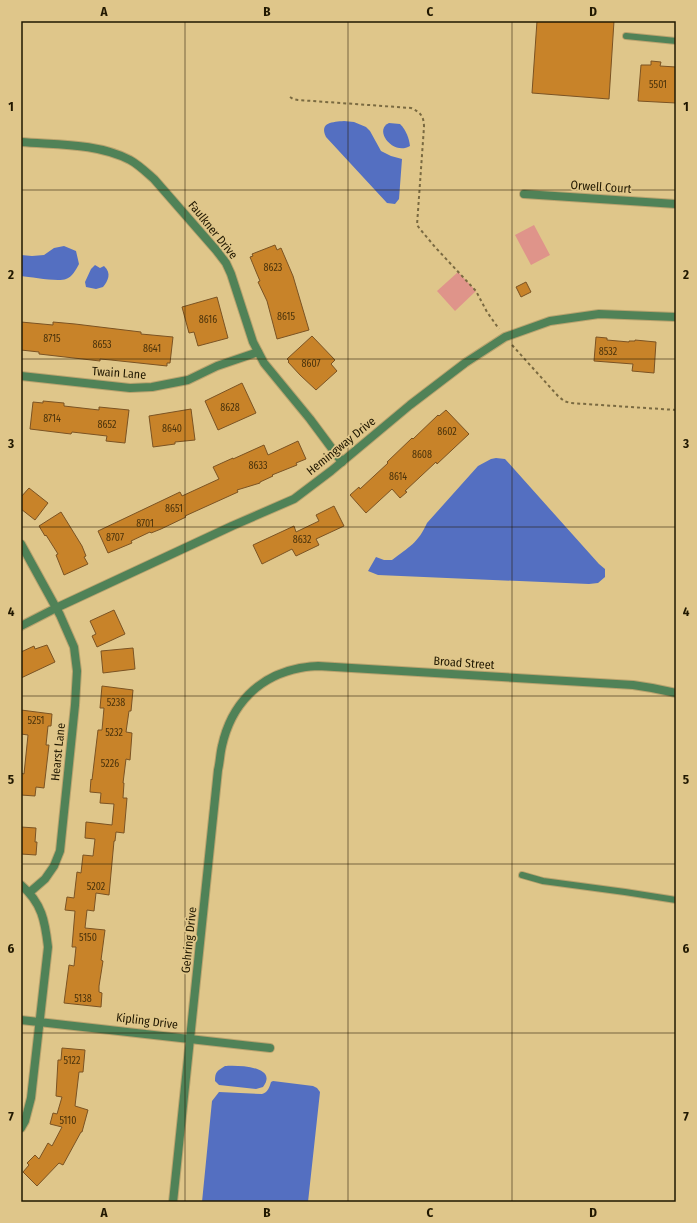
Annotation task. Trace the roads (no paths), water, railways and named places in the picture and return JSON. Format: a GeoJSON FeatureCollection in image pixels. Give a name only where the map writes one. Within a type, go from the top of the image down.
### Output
{"type":"FeatureCollection","features":[{"type":"Feature","properties":{"kind":"street","name":"Faulkner Drive"},"geometry":{"type":"LineString","coordinates":[[21,142],[79,146],[104,150],[130,160],[159,185],[226,263],[253,342],[264,363],[310,419],[342,462]]}},
{"type":"Feature","properties":{"kind":"street","name":"Orwell Court"},"geometry":{"type":"LineString","coordinates":[[524,194],[676,204]]}},
{"type":"Feature","properties":{"kind":"street","name":"Hemingway Drive"},"geometry":{"type":"LineString","coordinates":[[21,626],[56,608],[232,526],[294,499],[342,462],[410,405],[465,363],[505,337],[550,321],[599,314],[676,318]]}},
{"type":"Feature","properties":{"kind":"street","name":"Twain Lane"},"geometry":{"type":"LineString","coordinates":[[21,376],[130,388],[152,387],[188,380],[217,366],[258,352]]}},
{"type":"Feature","properties":{"kind":"street","name":"Hearst Lane"},"geometry":{"type":"LineString","coordinates":[[21,544],[56,608],[74,647],[77,671],[75,705],[60,850],[54,866],[45,879],[30,892]]}},
{"type":"Feature","properties":{"kind":"street","name":"Broad Street"},"geometry":{"type":"LineString","coordinates":[[254,689],[283,673],[299,668],[318,666],[633,685],[676,693]]}},
{"type":"Feature","properties":{"kind":"street","name":"Gehring Drive"},"geometry":{"type":"LineString","coordinates":[[173,1202],[218,770],[222,746],[233,716],[242,702],[254,689]]}},
{"type":"Feature","properties":{"kind":"street"},"geometry":{"type":"LineString","coordinates":[[21,885],[30,892],[39,908],[45,925],[48,947],[32,1098],[25,1121],[21,1128]]}},
{"type":"Feature","properties":{"kind":"street","name":"Kipling Drive"},"geometry":{"type":"LineString","coordinates":[[21,1020],[270,1048]]}},
{"type":"Feature","properties":{"kind":"lane"},"geometry":{"type":"LineString","coordinates":[[626,36],[676,41]]}},
{"type":"Feature","properties":{"kind":"lane"},"geometry":{"type":"LineString","coordinates":[[522,875],[543,881],[676,900]]}},
{"type":"Feature","properties":{"kind":"water"},"geometry":{"type":"Polygon","coordinates":[[[344,121],[354,122],[366,127],[370,131],[381,151],[402,159],[399,199],[395,204],[387,203],[326,137],[324,128],[328,124],[344,121]]]}},
{"type":"Feature","properties":{"kind":"water"},"geometry":{"type":"Polygon","coordinates":[[[389,123],[400,124],[407,134],[410,146],[397,148],[387,141],[383,131],[385,126],[389,123]]]}},
{"type":"Feature","properties":{"kind":"water"},"geometry":{"type":"Polygon","coordinates":[[[64,246],[76,251],[79,264],[70,277],[57,280],[21,276],[21,255],[44,255],[54,248],[64,246]]]}},
{"type":"Feature","properties":{"kind":"water"},"geometry":{"type":"Polygon","coordinates":[[[95,265],[100,268],[104,266],[109,274],[108,280],[103,287],[96,289],[86,287],[85,282],[91,269],[95,265]]]}},
{"type":"Feature","properties":{"kind":"water"},"geometry":{"type":"Polygon","coordinates":[[[496,458],[505,459],[605,569],[605,577],[598,583],[589,584],[378,575],[368,571],[376,557],[384,560],[392,560],[412,544],[424,530],[427,523],[478,466],[496,458]]]}},
{"type":"Feature","properties":{"kind":"water"},"geometry":{"type":"Polygon","coordinates":[[[225,1066],[247,1067],[261,1071],[266,1075],[266,1080],[263,1087],[256,1089],[219,1085],[215,1081],[215,1076],[218,1071],[225,1066]]]}},
{"type":"Feature","properties":{"kind":"water"},"geometry":{"type":"Polygon","coordinates":[[[271,1082],[313,1086],[320,1092],[308,1202],[202,1202],[212,1101],[219,1092],[262,1094],[267,1091],[271,1082]]]}}]}
